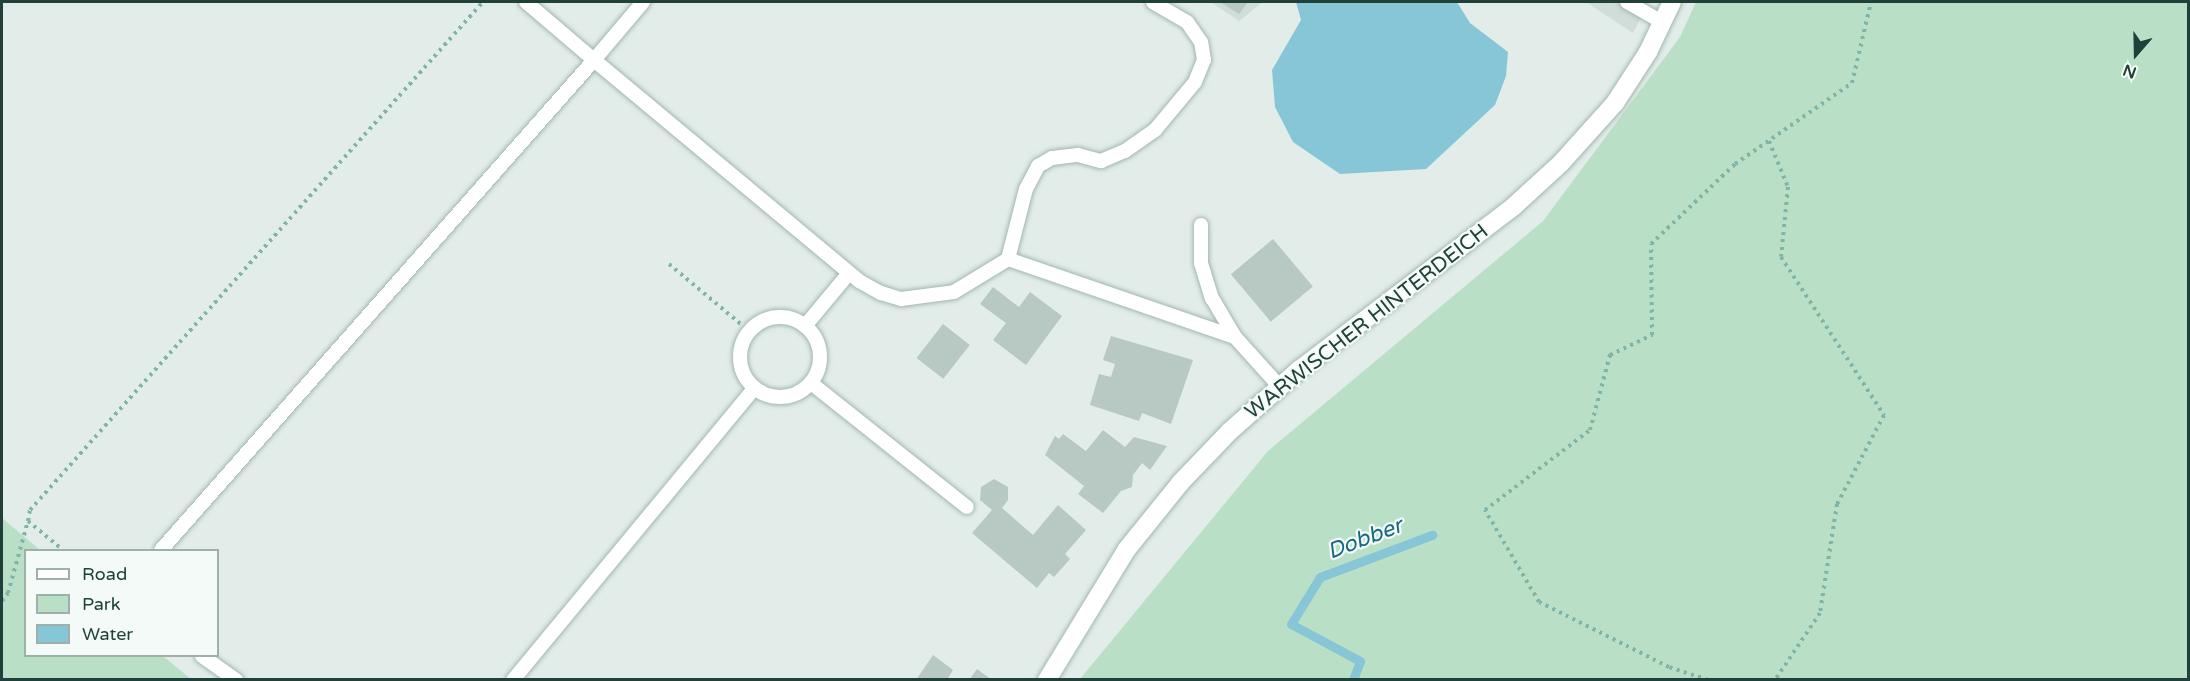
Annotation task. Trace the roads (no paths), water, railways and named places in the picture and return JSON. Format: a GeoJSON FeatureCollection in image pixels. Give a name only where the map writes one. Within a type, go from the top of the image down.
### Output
{"type":"FeatureCollection","features":[{"type":"Feature","properties":{"kind":"street","name":"WARWISCHER HINTERDEICH"},"geometry":{"type":"LineString","coordinates":[[1047,680],[1127,549],[1180,483],[1280,387],[1513,207],[1561,163],[1615,103],[1672,2]]}},
{"type":"Feature","properties":{"kind":"lane"},"geometry":{"type":"LineString","coordinates":[[526,2],[849,273],[881,294],[901,298],[931,298],[954,292],[1008,259],[1026,189],[1038,166],[1052,159],[1078,155],[1101,161],[1125,151],[1155,130],[1195,82],[1203,60],[1201,42],[1187,22],[1153,2]]}},
{"type":"Feature","properties":{"kind":"lane"},"geometry":{"type":"LineString","coordinates":[[162,549],[643,2]]}},
{"type":"Feature","properties":{"kind":"lane"},"geometry":{"type":"LineString","coordinates":[[1627,2],[1662,22]]}},
{"type":"Feature","properties":{"kind":"lane"},"geometry":{"type":"LineString","coordinates":[[1201,225],[1201,263],[1212,298],[1235,337],[1280,387]]}},
{"type":"Feature","properties":{"kind":"lane"},"geometry":{"type":"LineString","coordinates":[[1008,259],[1235,337]]}},
{"type":"Feature","properties":{"kind":"lane"},"geometry":{"type":"LineString","coordinates":[[805,326],[849,273]]}},
{"type":"Feature","properties":{"kind":"lane"},"geometry":{"type":"LineString","coordinates":[[770,318],[795,320],[805,326],[814,335],[820,354],[818,373],[811,384],[790,397],[772,397],[754,389],[740,368],[742,342],[749,331],[770,318]]}},
{"type":"Feature","properties":{"kind":"lane"},"geometry":{"type":"LineString","coordinates":[[811,384],[967,507]]}},
{"type":"Feature","properties":{"kind":"lane"},"geometry":{"type":"LineString","coordinates":[[513,680],[754,389]]}},
{"type":"Feature","properties":{"kind":"lane"},"geometry":{"type":"LineString","coordinates":[[203,657],[236,680]]}},
{"type":"Feature","properties":{"kind":"water"},"geometry":{"type":"Polygon","coordinates":[[[1296,2],[1457,2],[1470,23],[1508,52],[1506,76],[1495,105],[1426,169],[1340,174],[1293,142],[1275,107],[1272,70],[1301,20],[1296,2]]]}},
{"type":"Feature","properties":{"kind":"waterway","name":"Dobber"},"geometry":{"type":"LineString","coordinates":[[1353,680],[1360,661],[1291,624],[1320,577],[1432,535]]}}]}
